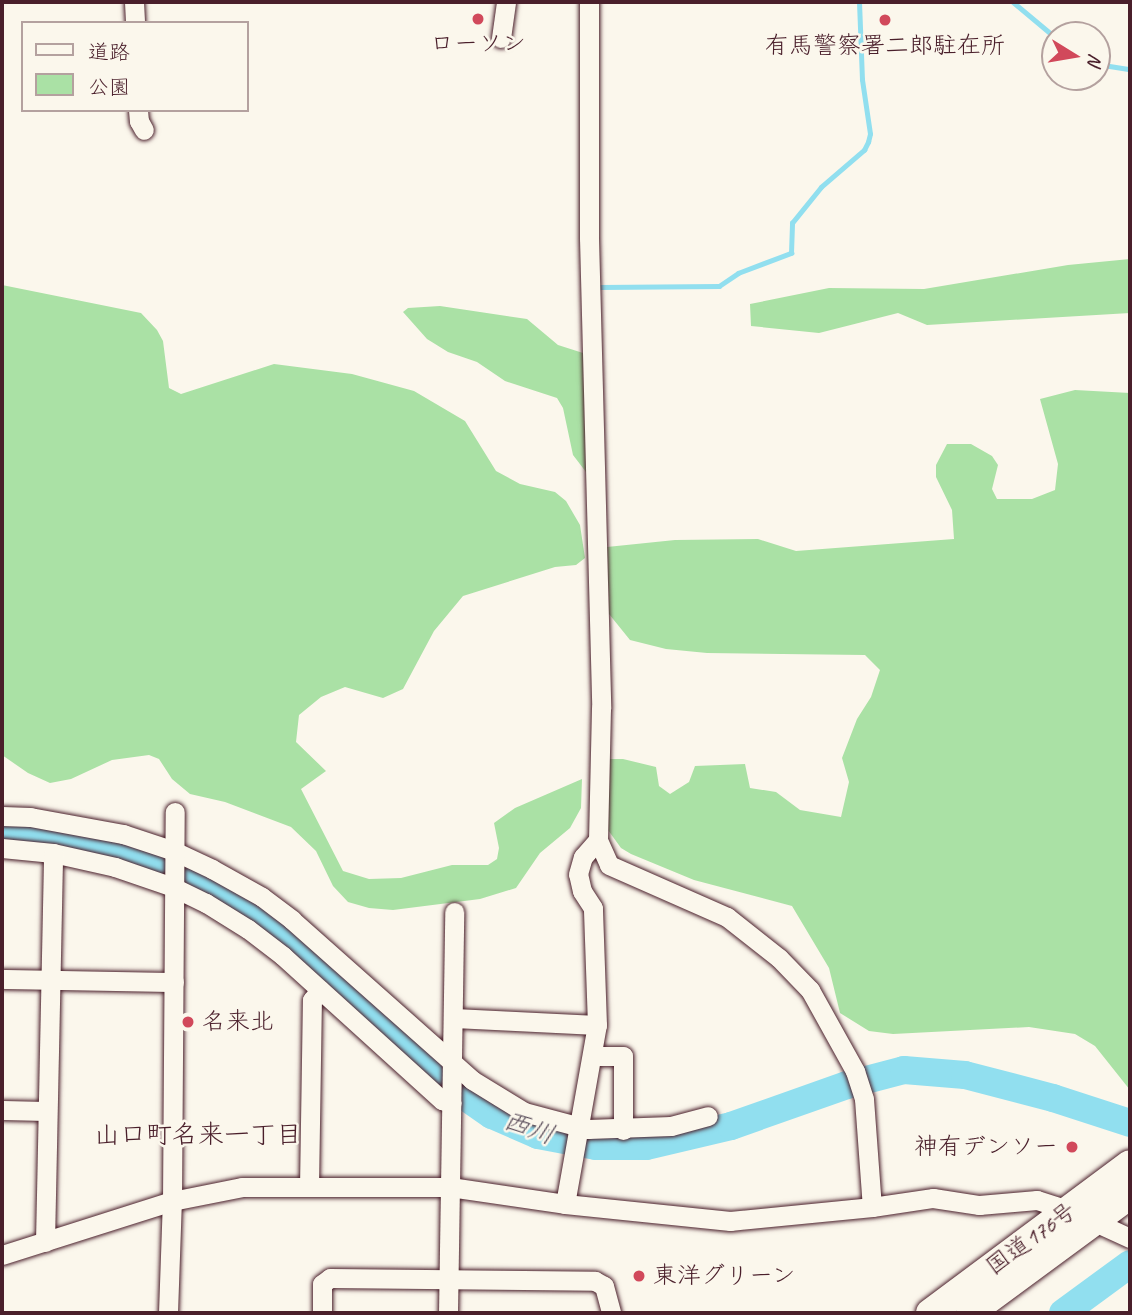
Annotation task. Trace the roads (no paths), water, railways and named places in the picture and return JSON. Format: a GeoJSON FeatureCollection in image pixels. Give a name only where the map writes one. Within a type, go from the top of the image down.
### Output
{"type":"FeatureCollection","features":[{"type":"Feature","properties":{"kind":"highway","name":"国道176号"},"geometry":{"type":"LineString","coordinates":[[930,1313],[1130,1164]]}},
{"type":"Feature","properties":{"kind":"highway","name":"国道176号"},"geometry":{"type":"LineString","coordinates":[[970,1313],[1097,1222],[1130,1195]]}},
{"type":"Feature","properties":{"kind":"street"},"geometry":{"type":"LineString","coordinates":[[134,2],[135,21]]}},
{"type":"Feature","properties":{"kind":"street"},"geometry":{"type":"LineString","coordinates":[[501,37],[506,2]]}},
{"type":"Feature","properties":{"kind":"street"},"geometry":{"type":"LineString","coordinates":[[589,2],[589,238],[601,708],[598,840],[609,865],[727,917],[779,958],[810,990],[855,1072],[864,1099],[872,1207]]}},
{"type":"Feature","properties":{"kind":"street"},"geometry":{"type":"LineString","coordinates":[[138,112],[144,130]]}},
{"type":"Feature","properties":{"kind":"street"},"geometry":{"type":"LineString","coordinates":[[168,1313],[172,1202],[175,812]]}},
{"type":"Feature","properties":{"kind":"street"},"geometry":{"type":"LineString","coordinates":[[2,816],[74,823],[123,834],[174,851],[262,897],[329,951],[453,1060],[472,1080],[515,1108],[579,1127],[624,1130],[671,1126],[708,1116]]}},
{"type":"Feature","properties":{"kind":"street"},"geometry":{"type":"LineString","coordinates":[[565,1204],[597,1025],[593,908],[582,891],[578,874],[583,857],[598,840]]}},
{"type":"Feature","properties":{"kind":"street"},"geometry":{"type":"LineString","coordinates":[[2,848],[53,853],[115,867],[173,887],[248,929],[442,1100],[452,1103]]}},
{"type":"Feature","properties":{"kind":"street"},"geometry":{"type":"LineString","coordinates":[[45,1242],[53,853]]}},
{"type":"Feature","properties":{"kind":"street"},"geometry":{"type":"LineString","coordinates":[[448,1313],[454,912]]}},
{"type":"Feature","properties":{"kind":"street"},"geometry":{"type":"LineString","coordinates":[[2,979],[174,982]]}},
{"type":"Feature","properties":{"kind":"street"},"geometry":{"type":"LineString","coordinates":[[309,1187],[312,1000],[320,990]]}},
{"type":"Feature","properties":{"kind":"street"},"geometry":{"type":"LineString","coordinates":[[454,1018],[597,1025]]}},
{"type":"Feature","properties":{"kind":"street"},"geometry":{"type":"LineString","coordinates":[[593,1056],[623,1056],[624,1130]]}},
{"type":"Feature","properties":{"kind":"street"},"geometry":{"type":"LineString","coordinates":[[2,1110],[47,1111]]}},
{"type":"Feature","properties":{"kind":"street"},"geometry":{"type":"LineString","coordinates":[[2,1255],[172,1202],[242,1187],[450,1187],[565,1204],[730,1221],[933,1198],[979,1205],[1037,1200],[1070,1210],[1130,1238]]}},
{"type":"Feature","properties":{"kind":"street"},"geometry":{"type":"LineString","coordinates":[[321,1313],[322,1284],[330,1278],[595,1281],[604,1286],[611,1313]]}},
{"type":"Feature","properties":{"kind":"waterway"},"geometry":{"type":"LineString","coordinates":[[600,287],[719,286],[738,273],[791,253],[792,223],[821,187],[864,150],[868,142],[870,134],[862,80],[859,2]]}},
{"type":"Feature","properties":{"kind":"waterway"},"geometry":{"type":"LineString","coordinates":[[1003,2],[1013,2],[1041,25]]}},
{"type":"Feature","properties":{"kind":"waterway"},"geometry":{"type":"LineString","coordinates":[[1111,66],[1130,69]]}},
{"type":"Feature","properties":{"kind":"waterway","name":"西川"},"geometry":{"type":"LineString","coordinates":[[2,827],[51,830],[84,838],[152,858],[196,878],[279,928],[463,1095],[492,1115],[538,1135],[596,1146],[646,1146],[731,1126],[847,1085],[904,1070],[965,1075],[1053,1098],[1130,1123]]}},
{"type":"Feature","properties":{"kind":"waterway"},"geometry":{"type":"LineString","coordinates":[[1063,1313],[1130,1264]]}},
{"type":"Feature","properties":{"kind":"place","name":"ローソン"},"geometry":{"type":"Point","coordinates":[478,19]}},
{"type":"Feature","properties":{"kind":"place","name":"有馬警察署二郎駐在所"},"geometry":{"type":"Point","coordinates":[885,20]}},
{"type":"Feature","properties":{"kind":"place","name":"名来北"},"geometry":{"type":"Point","coordinates":[188,1022]}},
{"type":"Feature","properties":{"kind":"place","name":"神有デンソー"},"geometry":{"type":"Point","coordinates":[1072,1147]}},
{"type":"Feature","properties":{"kind":"place","name":"東洋グリーン"},"geometry":{"type":"Point","coordinates":[639,1276]}},
{"type":"Feature","properties":{"kind":"district","name":"山口町名来一丁目"},"geometry":{"type":"Point","coordinates":[198,1135]}}]}
